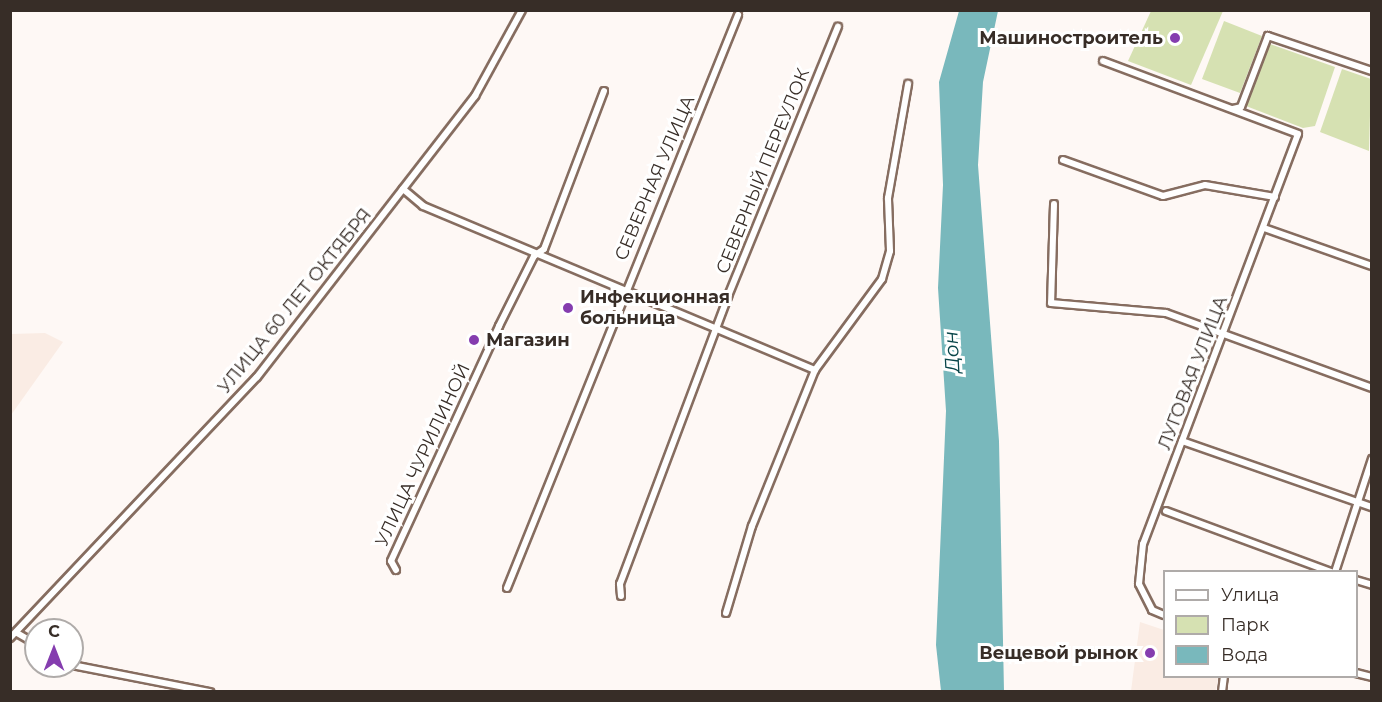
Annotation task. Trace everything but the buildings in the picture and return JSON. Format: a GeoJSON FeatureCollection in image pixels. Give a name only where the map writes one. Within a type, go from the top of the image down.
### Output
{"type":"FeatureCollection","features":[{"type":"Feature","properties":{"kind":"street","name":"УЛИЦА 60 ЛЕТ ОКТЯБРЯ"},"geometry":{"type":"LineString","coordinates":[[10,638],[257,377],[474,96],[522,10]]}},
{"type":"Feature","properties":{"kind":"street","name":"СЕВЕРНАЯ УЛИЦА"},"geometry":{"type":"LineString","coordinates":[[507,588],[623,290],[738,15]]}},
{"type":"Feature","properties":{"kind":"street","name":"СЕВЕРНЫЙ ПЕРЕУЛОК"},"geometry":{"type":"LineString","coordinates":[[621,596],[620,584],[717,330],[838,27]]}},
{"type":"Feature","properties":{"kind":"street"},"geometry":{"type":"LineString","coordinates":[[1102,61],[1232,110],[1241,107],[1268,36],[1371,71]]}},
{"type":"Feature","properties":{"kind":"street"},"geometry":{"type":"LineString","coordinates":[[726,613],[752,526],[815,370],[882,279],[890,251],[888,198],[908,84]]}},
{"type":"Feature","properties":{"kind":"street","name":"УЛИЦА ЧУРИЛИНОЙ"},"geometry":{"type":"LineString","coordinates":[[396,570],[391,561],[499,326],[539,253],[604,91]]}},
{"type":"Feature","properties":{"kind":"street","name":"ЛУГОВАЯ УЛИЦА"},"geometry":{"type":"LineString","coordinates":[[1163,615],[1152,610],[1139,584],[1143,544],[1224,335],[1298,134],[1232,110]]}},
{"type":"Feature","properties":{"kind":"street"},"geometry":{"type":"LineString","coordinates":[[1063,160],[1163,196],[1205,185],[1275,197]]}},
{"type":"Feature","properties":{"kind":"street"},"geometry":{"type":"LineString","coordinates":[[403,189],[423,206],[815,370]]}},
{"type":"Feature","properties":{"kind":"street"},"geometry":{"type":"LineString","coordinates":[[1054,204],[1051,303],[1130,308],[1166,313],[1371,388]]}},
{"type":"Feature","properties":{"kind":"street"},"geometry":{"type":"LineString","coordinates":[[1264,228],[1371,266]]}},
{"type":"Feature","properties":{"kind":"street"},"geometry":{"type":"LineString","coordinates":[[1182,441],[1358,500],[1371,507]]}},
{"type":"Feature","properties":{"kind":"street"},"geometry":{"type":"LineString","coordinates":[[1334,570],[1371,459]]}},
{"type":"Feature","properties":{"kind":"street"},"geometry":{"type":"LineString","coordinates":[[1166,511],[1328,570]]}},
{"type":"Feature","properties":{"kind":"street"},"geometry":{"type":"LineString","coordinates":[[17,633],[24,637]]}},
{"type":"Feature","properties":{"kind":"street"},"geometry":{"type":"LineString","coordinates":[[84,667],[210,692]]}},
{"type":"Feature","properties":{"kind":"shaded area"},"geometry":{"type":"Polygon","coordinates":[[[45,333],[63,342],[11,415],[11,334],[45,333]]]}},
{"type":"Feature","properties":{"kind":"shaded area","name":"Вещевой рынок"},"geometry":{"type":"Polygon","coordinates":[[[1140,622],[1163,630],[1163,678],[1218,678],[1216,691],[1131,691],[1140,622]]]}},
{"type":"Feature","properties":{"kind":"green space","name":"Машиностроитель"},"geometry":{"type":"Polygon","coordinates":[[[1151,11],[1223,11],[1191,85],[1128,61],[1151,11]]]}},
{"type":"Feature","properties":{"kind":"green space"},"geometry":{"type":"Polygon","coordinates":[[[1224,21],[1262,36],[1240,93],[1202,79],[1224,21]]]}},
{"type":"Feature","properties":{"kind":"green space"},"geometry":{"type":"Polygon","coordinates":[[[1270,44],[1335,67],[1315,126],[1303,128],[1246,106],[1270,44]]]}},
{"type":"Feature","properties":{"kind":"green space"},"geometry":{"type":"Polygon","coordinates":[[[1342,69],[1371,79],[1369,151],[1320,132],[1342,69]]]}},
{"type":"Feature","properties":{"kind":"water","name":"Дон"},"geometry":{"type":"Polygon","coordinates":[[[959,11],[998,11],[983,82],[978,165],[999,441],[1004,691],[941,691],[936,645],[946,411],[938,288],[943,185],[939,82],[959,11]]]}},
{"type":"Feature","properties":{"kind":"place","name":"Машиностроитель"},"geometry":{"type":"Point","coordinates":[1175,38]}},
{"type":"Feature","properties":{"kind":"place","name":"Инфекционная больница"},"geometry":{"type":"Point","coordinates":[568,308]}},
{"type":"Feature","properties":{"kind":"place","name":"Магазин"},"geometry":{"type":"Point","coordinates":[474,340]}},
{"type":"Feature","properties":{"kind":"place","name":"Вещевой рынок"},"geometry":{"type":"Point","coordinates":[1150,653]}}]}
